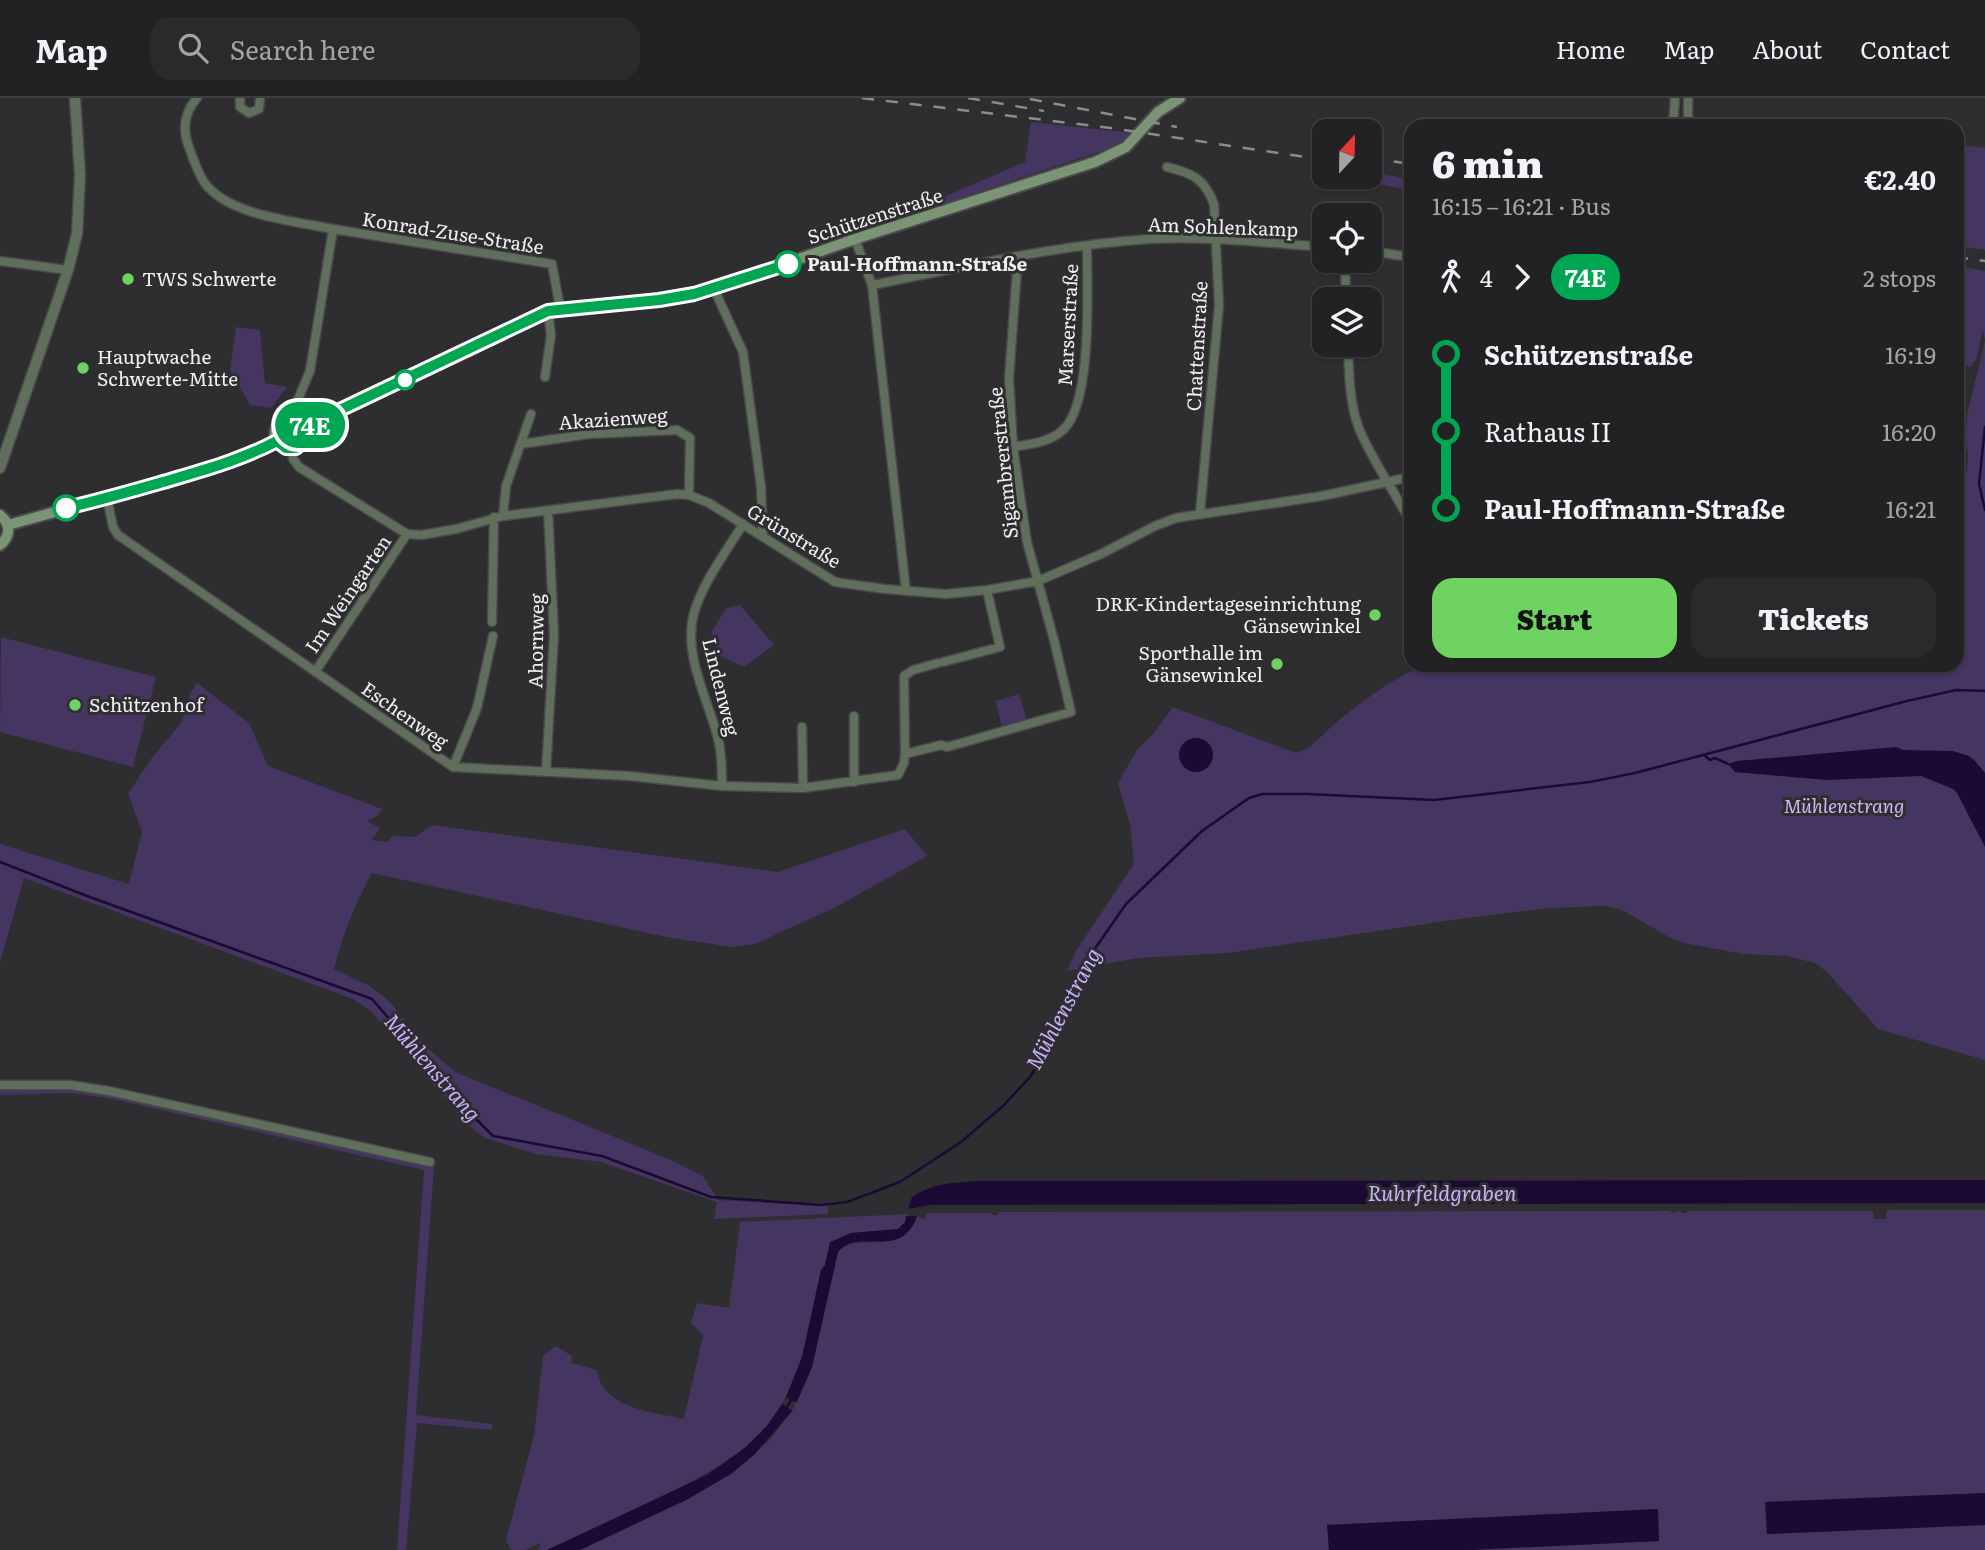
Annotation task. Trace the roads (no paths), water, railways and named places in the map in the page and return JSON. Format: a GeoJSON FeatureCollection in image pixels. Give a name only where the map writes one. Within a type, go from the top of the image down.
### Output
{"type":"FeatureCollection","features":[{"type":"Feature","properties":{"kind":"main road","name":"Schützenstraße"},"geometry":{"type":"LineString","coordinates":[[304,427],[548,311],[659,300],[714,289],[855,239],[1095,162],[1118,152],[1139,135],[1158,112],[1180,98]]}},
{"type":"Feature","properties":{"kind":"main road"},"geometry":{"type":"LineString","coordinates":[[285,419],[296,419],[304,427],[304,441],[292,449],[277,441],[275,431],[285,419]]}},
{"type":"Feature","properties":{"kind":"main road"},"geometry":{"type":"LineString","coordinates":[[8,525],[236,460],[277,441]]}},
{"type":"Feature","properties":{"kind":"main road"},"geometry":{"type":"LineString","coordinates":[[0,515],[8,525],[8,536],[0,545]]}},
{"type":"Feature","properties":{"kind":"street"},"geometry":{"type":"LineString","coordinates":[[0,468],[4,442],[68,270],[77,234],[80,175],[75,98]]}},
{"type":"Feature","properties":{"kind":"street","name":"Konrad-Zuse-Straße"},"geometry":{"type":"LineString","coordinates":[[197,98],[186,114],[186,139],[197,169],[213,191],[243,210],[333,229],[552,264],[560,308]]}},
{"type":"Feature","properties":{"kind":"street"},"geometry":{"type":"LineString","coordinates":[[240,98],[241,108],[251,113],[260,108],[260,98]]}},
{"type":"Feature","properties":{"kind":"street"},"geometry":{"type":"LineString","coordinates":[[1674,119],[1675,98]]}},
{"type":"Feature","properties":{"kind":"street"},"geometry":{"type":"LineString","coordinates":[[1688,98],[1689,119]]}},
{"type":"Feature","properties":{"kind":"street","name":"Chattenstraße"},"geometry":{"type":"LineString","coordinates":[[1167,167],[1193,174],[1209,191],[1214,204],[1219,305],[1200,513]]}},
{"type":"Feature","properties":{"kind":"street","name":"Konrad-Zuse-Straße"},"geometry":{"type":"LineString","coordinates":[[290,418],[310,371],[333,229]]}},
{"type":"Feature","properties":{"kind":"street"},"geometry":{"type":"LineString","coordinates":[[855,239],[872,285],[906,591]]}},
{"type":"Feature","properties":{"kind":"street","name":"Am Sohlenkamp"},"geometry":{"type":"LineString","coordinates":[[872,285],[1018,256],[1150,239],[1215,239],[1312,246]]}},
{"type":"Feature","properties":{"kind":"street","name":"Marserstraße"},"geometry":{"type":"LineString","coordinates":[[1013,447],[1045,441],[1063,430],[1072,419],[1080,400],[1087,324],[1087,247]]}},
{"type":"Feature","properties":{"kind":"street"},"geometry":{"type":"LineString","coordinates":[[1382,253],[1404,256]]}},
{"type":"Feature","properties":{"kind":"street","name":"Sigambrerstraße"},"geometry":{"type":"LineString","coordinates":[[905,754],[941,745],[947,747],[1071,712],[1027,542],[1013,447],[1009,378],[1018,256]]}},
{"type":"Feature","properties":{"kind":"street"},"geometry":{"type":"LineString","coordinates":[[0,261],[68,270]]}},
{"type":"Feature","properties":{"kind":"street"},"geometry":{"type":"LineString","coordinates":[[714,289],[743,352],[761,487],[763,537]]}},
{"type":"Feature","properties":{"kind":"street"},"geometry":{"type":"LineString","coordinates":[[545,377],[551,335],[548,311]]}},
{"type":"Feature","properties":{"kind":"street"},"geometry":{"type":"LineString","coordinates":[[1349,357],[1350,391],[1359,429],[1386,484],[1404,512]]}},
{"type":"Feature","properties":{"kind":"street"},"geometry":{"type":"LineString","coordinates":[[492,622],[499,516],[506,486],[531,414]]}},
{"type":"Feature","properties":{"kind":"street","name":"Akazienweg"},"geometry":{"type":"LineString","coordinates":[[521,444],[589,434],[677,429],[690,438],[689,495]]}},
{"type":"Feature","properties":{"kind":"street"},"geometry":{"type":"LineString","coordinates":[[292,449],[293,459],[299,467],[407,534]]}},
{"type":"Feature","properties":{"kind":"street","name":"Grünstraße"},"geometry":{"type":"LineString","coordinates":[[407,534],[421,535],[456,529],[499,516],[677,494],[689,495],[709,503],[835,582],[946,594],[1038,581],[1176,518],[1315,498],[1404,479]]}},
{"type":"Feature","properties":{"kind":"street","name":"Eschenweg"},"geometry":{"type":"LineString","coordinates":[[107,498],[113,527],[118,535],[453,767],[629,776],[722,786],[803,788],[898,775],[905,754]]}},
{"type":"Feature","properties":{"kind":"street","name":"Ahornweg"},"geometry":{"type":"LineString","coordinates":[[547,772],[554,634],[548,510]]}},
{"type":"Feature","properties":{"kind":"street","name":"Lindenweg"},"geometry":{"type":"LineString","coordinates":[[722,786],[720,745],[692,654],[691,631],[694,613],[702,593],[743,524]]}},
{"type":"Feature","properties":{"kind":"street","name":"Im Weingarten"},"geometry":{"type":"LineString","coordinates":[[315,672],[407,534]]}},
{"type":"Feature","properties":{"kind":"street"},"geometry":{"type":"LineString","coordinates":[[905,754],[904,676],[913,670],[937,666],[1000,647],[987,590]]}},
{"type":"Feature","properties":{"kind":"street"},"geometry":{"type":"LineString","coordinates":[[453,767],[477,708],[493,636]]}},
{"type":"Feature","properties":{"kind":"street"},"geometry":{"type":"LineString","coordinates":[[854,716],[854,782]]}},
{"type":"Feature","properties":{"kind":"street"},"geometry":{"type":"LineString","coordinates":[[802,727],[803,788]]}},
{"type":"Feature","properties":{"kind":"street"},"geometry":{"type":"LineString","coordinates":[[0,1085],[70,1085],[109,1091],[430,1162]]}},
{"type":"Feature","properties":{"kind":"water"},"geometry":{"type":"Polygon","coordinates":[[[1196,738],[1208,743],[1213,755],[1208,767],[1196,772],[1184,767],[1179,755],[1184,743],[1196,738]]]}},
{"type":"Feature","properties":{"kind":"water"},"geometry":{"type":"Polygon","coordinates":[[[1896,747],[1903,750],[1953,751],[1975,761],[1985,773],[1985,847],[1957,793],[1921,776],[1826,780],[1735,772],[1728,764],[1737,761],[1896,747]]]}},
{"type":"Feature","properties":{"kind":"water","name":"Ruhrfeldgraben"},"geometry":{"type":"Polygon","coordinates":[[[1985,1180],[1985,1203],[931,1205],[908,1209],[912,1197],[928,1189],[943,1184],[977,1181],[1985,1180]]]}},
{"type":"Feature","properties":{"kind":"water"},"geometry":{"type":"Polygon","coordinates":[[[906,1216],[917,1216],[910,1230],[901,1237],[891,1241],[857,1242],[838,1252],[812,1367],[797,1402],[792,1401],[786,1397],[802,1357],[821,1270],[825,1265],[830,1242],[851,1233],[898,1229],[905,1222],[906,1216]]]}},
{"type":"Feature","properties":{"kind":"water"},"geometry":{"type":"Polygon","coordinates":[[[782,1404],[792,1411],[755,1454],[731,1474],[688,1499],[580,1550],[547,1550],[707,1475],[746,1447],[767,1426],[782,1404]]]}},
{"type":"Feature","properties":{"kind":"water"},"geometry":{"type":"Polygon","coordinates":[[[1985,1493],[1985,1525],[1767,1534],[1765,1502],[1985,1493]]]}},
{"type":"Feature","properties":{"kind":"water"},"geometry":{"type":"Polygon","coordinates":[[[1658,1509],[1659,1541],[1469,1550],[1329,1550],[1327,1525],[1658,1509]]]}},
{"type":"Feature","properties":{"kind":"waterway"},"geometry":{"type":"LineString","coordinates":[[1985,427],[1979,484],[1985,510]]}},
{"type":"Feature","properties":{"kind":"waterway","name":"Mühlenstrang"},"geometry":{"type":"LineString","coordinates":[[0,862],[372,999],[423,1058],[444,1087],[493,1136],[602,1156],[711,1197],[821,1205],[847,1202],[900,1182],[961,1142],[1003,1106],[1039,1063],[1078,973],[1126,904],[1202,831],[1249,798],[1262,794],[1307,794],[1434,800],[1590,782],[1635,773],[1907,701],[1956,690],[1985,691]]}},
{"type":"Feature","properties":{"kind":"waterway"},"geometry":{"type":"LineString","coordinates":[[1704,755],[1710,760],[1715,758],[1728,764]]}},
{"type":"Feature","properties":{"kind":"waterway"},"geometry":{"type":"LineString","coordinates":[[785,1410],[793,1397]]}},
{"type":"Feature","properties":{"kind":"railway"},"geometry":{"type":"LineString","coordinates":[[862,98],[1111,128],[1312,158]]}},
{"type":"Feature","properties":{"kind":"railway"},"geometry":{"type":"LineString","coordinates":[[968,98],[1044,111]]}},
{"type":"Feature","properties":{"kind":"railway"},"geometry":{"type":"LineString","coordinates":[[1030,99],[1177,127]]}},
{"type":"Feature","properties":{"kind":"railway"},"geometry":{"type":"LineString","coordinates":[[1382,160],[1404,163]]}},
{"type":"Feature","properties":{"kind":"railway"},"geometry":{"type":"LineString","coordinates":[[1964,258],[1985,261]]}},
{"type":"Feature","properties":{"kind":"place","name":"Paul-Hoffmann-Straße"},"geometry":{"type":"Point","coordinates":[788,264]}},
{"type":"Feature","properties":{"kind":"place","name":"TWS Schwerte"},"geometry":{"type":"Point","coordinates":[128,279]}},
{"type":"Feature","properties":{"kind":"place","name":"Hauptwache Schwerte-Mitte"},"geometry":{"type":"Point","coordinates":[83,368]}},
{"type":"Feature","properties":{"kind":"place","name":"DRK-Kindertageseinrichtung Gänsewinkel"},"geometry":{"type":"Point","coordinates":[1375,615]}},
{"type":"Feature","properties":{"kind":"place","name":"Sporthalle im Gänsewinkel"},"geometry":{"type":"Point","coordinates":[1277,664]}},
{"type":"Feature","properties":{"kind":"place","name":"Schützenhof"},"geometry":{"type":"Point","coordinates":[75,705]}}]}
